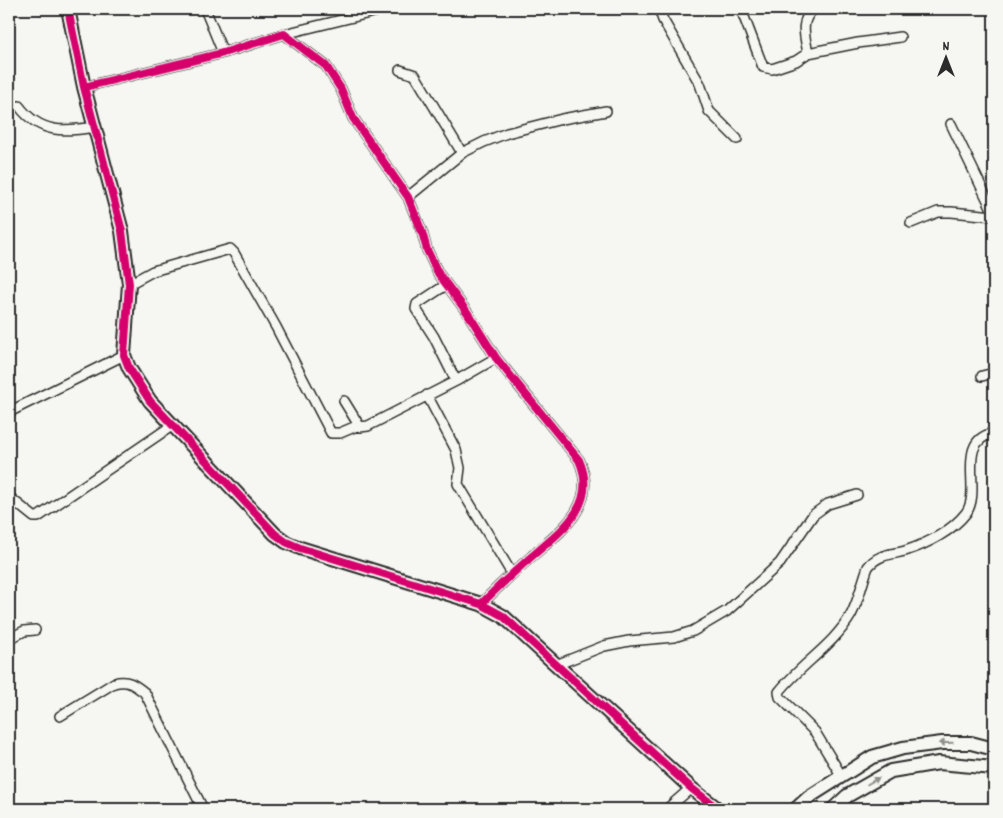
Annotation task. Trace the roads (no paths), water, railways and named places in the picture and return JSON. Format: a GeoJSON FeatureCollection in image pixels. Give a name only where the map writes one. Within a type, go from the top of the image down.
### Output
{"type":"FeatureCollection","features":[{"type":"Feature","properties":{"kind":"street"},"geometry":{"type":"LineString","coordinates":[[68,9],[84,87],[122,231],[129,284],[124,355],[129,368],[150,401],[275,534],[286,542],[337,560],[481,604],[502,616],[692,788],[718,809]]}},
{"type":"Feature","properties":{"kind":"street"},"geometry":{"type":"LineString","coordinates":[[205,9],[223,52]]}},
{"type":"Feature","properties":{"kind":"street"},"geometry":{"type":"LineString","coordinates":[[84,87],[385,9]]}},
{"type":"Feature","properties":{"kind":"street"},"geometry":{"type":"LineString","coordinates":[[659,9],[663,20],[700,84],[709,110],[736,139]]}},
{"type":"Feature","properties":{"kind":"street"},"geometry":{"type":"LineString","coordinates":[[741,9],[763,67],[772,69],[796,61],[808,53],[900,37]]}},
{"type":"Feature","properties":{"kind":"street"},"geometry":{"type":"LineString","coordinates":[[808,53],[804,21],[807,14],[814,9]]}},
{"type":"Feature","properties":{"kind":"street"},"geometry":{"type":"LineString","coordinates":[[284,34],[326,66],[331,72],[341,89],[353,118],[408,197],[427,250],[438,273],[467,312],[496,358],[579,460],[585,476],[582,500],[571,521],[481,604]]}},
{"type":"Feature","properties":{"kind":"street"},"geometry":{"type":"LineString","coordinates":[[400,70],[415,75],[462,154]]}},
{"type":"Feature","properties":{"kind":"street"},"geometry":{"type":"LineString","coordinates":[[19,106],[37,123],[50,129],[66,130],[95,127]]}},
{"type":"Feature","properties":{"kind":"street"},"geometry":{"type":"LineString","coordinates":[[408,197],[462,154],[484,142],[507,133],[582,114],[606,111]]}},
{"type":"Feature","properties":{"kind":"street"},"geometry":{"type":"LineString","coordinates":[[912,223],[938,212],[994,215],[951,124]]}},
{"type":"Feature","properties":{"kind":"street"},"geometry":{"type":"LineString","coordinates":[[129,284],[153,270],[230,249],[276,327],[331,433],[340,433],[359,425],[362,427],[373,424],[496,358]]}},
{"type":"Feature","properties":{"kind":"street"},"geometry":{"type":"LineString","coordinates":[[446,285],[417,304],[416,309],[434,337],[456,381]]}},
{"type":"Feature","properties":{"kind":"street"},"geometry":{"type":"LineString","coordinates":[[9,412],[124,355]]}},
{"type":"Feature","properties":{"kind":"street"},"geometry":{"type":"LineString","coordinates":[[982,376],[994,373]]}},
{"type":"Feature","properties":{"kind":"street"},"geometry":{"type":"LineString","coordinates":[[427,395],[456,450],[460,468],[458,484],[512,574]]}},
{"type":"Feature","properties":{"kind":"street"},"geometry":{"type":"LineString","coordinates":[[344,401],[359,425]]}},
{"type":"Feature","properties":{"kind":"street"},"geometry":{"type":"LineString","coordinates":[[9,497],[34,517],[38,517],[173,425]]}},
{"type":"Feature","properties":{"kind":"street"},"geometry":{"type":"LineString","coordinates":[[841,775],[815,732],[780,697],[779,692],[841,630],[855,606],[868,567],[872,562],[885,554],[903,551],[923,544],[946,532],[961,519],[969,508],[971,458],[974,448],[978,441],[994,433]]}},
{"type":"Feature","properties":{"kind":"street"},"geometry":{"type":"LineString","coordinates":[[556,665],[604,646],[629,641],[674,637],[693,631],[728,611],[780,563],[813,516],[828,504],[857,495]]}},
{"type":"Feature","properties":{"kind":"street"},"geometry":{"type":"LineString","coordinates":[[9,639],[24,631],[35,630]]}},
{"type":"Feature","properties":{"kind":"street"},"geometry":{"type":"LineString","coordinates":[[60,716],[114,682],[121,681],[133,684],[144,693],[203,809]]}},
{"type":"Feature","properties":{"kind":"street"},"geometry":{"type":"LineString","coordinates":[[796,809],[809,796],[872,757],[903,748],[942,743],[971,743],[994,749]]}},
{"type":"Feature","properties":{"kind":"street"},"geometry":{"type":"LineString","coordinates":[[833,809],[848,796],[891,771],[939,764],[994,768]]}},
{"type":"Feature","properties":{"kind":"street"},"geometry":{"type":"LineString","coordinates":[[667,809],[692,788]]}}]}
